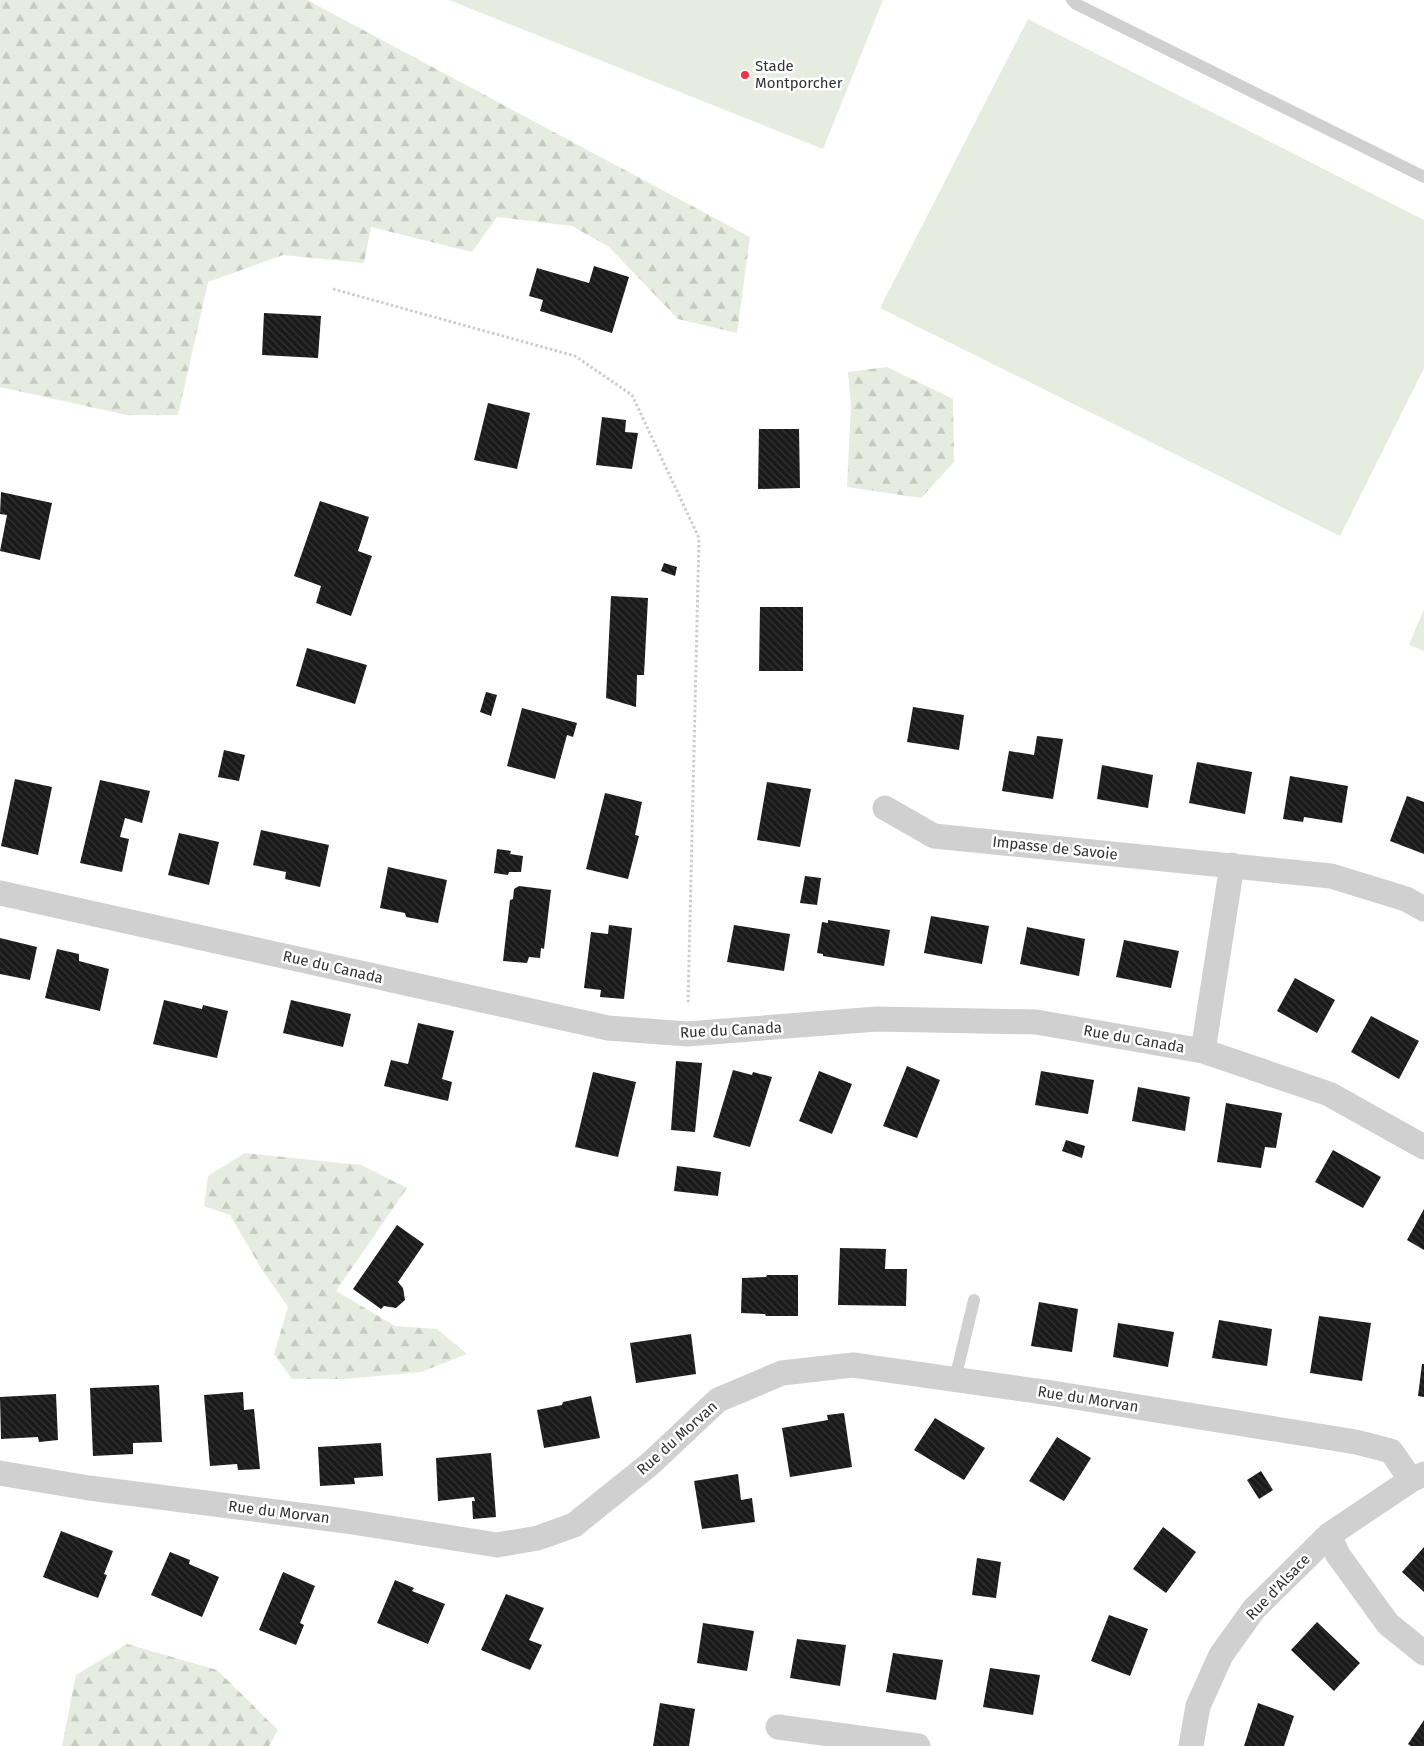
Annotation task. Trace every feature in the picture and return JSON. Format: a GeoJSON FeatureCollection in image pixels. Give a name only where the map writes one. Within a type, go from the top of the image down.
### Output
{"type":"FeatureCollection","features":[{"type":"Feature","properties":{"kind":"street","name":"Impasse de Savoie"},"geometry":{"type":"LineString","coordinates":[[885,808],[934,836],[1331,876],[1406,899],[1424,910]]}},
{"type":"Feature","properties":{"kind":"street"},"geometry":{"type":"LineString","coordinates":[[1203,1051],[1232,865]]}},
{"type":"Feature","properties":{"kind":"street","name":"Rue du Canada"},"geometry":{"type":"LineString","coordinates":[[0,892],[608,1028],[687,1034],[877,1019],[1036,1022],[1203,1051],[1329,1094],[1424,1147]]}},
{"type":"Feature","properties":{"kind":"street","name":"Rue du Morvan"},"geometry":{"type":"LineString","coordinates":[[0,1473],[99,1489],[346,1521],[497,1545],[538,1538],[574,1526],[650,1464],[718,1400],[782,1373],[853,1364],[1356,1442],[1392,1451],[1417,1477]]}},
{"type":"Feature","properties":{"kind":"street","name":"Rue d'Alsace"},"geometry":{"type":"LineString","coordinates":[[1192,1746],[1198,1706],[1221,1655],[1254,1609],[1329,1535],[1417,1477]]}},
{"type":"Feature","properties":{"kind":"street"},"geometry":{"type":"LineString","coordinates":[[1329,1535],[1338,1555],[1388,1624],[1424,1653]]}},
{"type":"Feature","properties":{"kind":"street"},"geometry":{"type":"LineString","coordinates":[[778,1727],[918,1746]]}},
{"type":"Feature","properties":{"kind":"lane"},"geometry":{"type":"LineString","coordinates":[[1072,0],[1076,4],[1424,177]]}},
{"type":"Feature","properties":{"kind":"lane"},"geometry":{"type":"LineString","coordinates":[[955,1379],[974,1300]]}},
{"type":"Feature","properties":{"kind":"path"},"geometry":{"type":"LineString","coordinates":[[333,289],[575,356],[632,395],[699,538],[687,1034]]}},
{"type":"Feature","properties":{"kind":"green space"},"geometry":{"type":"Polygon","coordinates":[[[0,0],[307,0],[750,237],[737,333],[678,319],[609,247],[572,226],[497,217],[472,252],[371,227],[364,263],[283,255],[208,282],[178,415],[127,415],[0,387],[0,0]]]}},
{"type":"Feature","properties":{"kind":"green space","name":"Stade Montporcher"},"geometry":{"type":"Polygon","coordinates":[[[449,0],[883,0],[823,149],[449,0]]]}},
{"type":"Feature","properties":{"kind":"green space"},"geometry":{"type":"Polygon","coordinates":[[[1028,19],[1424,220],[1424,368],[1340,536],[880,308],[1028,19]]]}},
{"type":"Feature","properties":{"kind":"green space"},"geometry":{"type":"Polygon","coordinates":[[[887,367],[953,399],[954,462],[921,498],[847,487],[851,407],[848,372],[887,367]]]}},
{"type":"Feature","properties":{"kind":"green space"},"geometry":{"type":"Polygon","coordinates":[[[1424,609],[1424,651],[1409,645],[1424,609]]]}},
{"type":"Feature","properties":{"kind":"green space"},"geometry":{"type":"Polygon","coordinates":[[[245,1153],[361,1165],[407,1188],[336,1291],[395,1326],[437,1329],[467,1354],[421,1372],[343,1379],[292,1379],[274,1354],[288,1307],[261,1268],[230,1215],[204,1206],[208,1176],[245,1153]]]}},
{"type":"Feature","properties":{"kind":"green space"},"geometry":{"type":"Polygon","coordinates":[[[127,1644],[217,1670],[278,1730],[269,1746],[62,1746],[76,1675],[127,1644]]]}},
{"type":"Feature","properties":{"kind":"building"},"geometry":{"type":"Polygon","coordinates":[[[594,266],[629,277],[612,333],[540,311],[543,300],[529,296],[537,268],[589,283],[594,266]]]}},
{"type":"Feature","properties":{"kind":"building"},"geometry":{"type":"Polygon","coordinates":[[[264,313],[321,316],[318,358],[262,355],[264,313]]]}},
{"type":"Feature","properties":{"kind":"building"},"geometry":{"type":"Polygon","coordinates":[[[488,403],[530,413],[517,469],[474,460],[488,403]]]}},
{"type":"Feature","properties":{"kind":"building"},"geometry":{"type":"Polygon","coordinates":[[[602,417],[626,420],[625,432],[638,433],[632,469],[596,465],[602,417]]]}},
{"type":"Feature","properties":{"kind":"building"},"geometry":{"type":"Polygon","coordinates":[[[759,429],[799,429],[800,488],[758,489],[759,429]]]}},
{"type":"Feature","properties":{"kind":"building"},"geometry":{"type":"Polygon","coordinates":[[[1,492],[52,503],[40,560],[0,551],[7,515],[0,514],[1,492]]]}},
{"type":"Feature","properties":{"kind":"building"},"geometry":{"type":"Polygon","coordinates":[[[320,501],[369,517],[358,551],[372,556],[351,616],[316,603],[321,586],[294,576],[320,501]]]}},
{"type":"Feature","properties":{"kind":"building"},"geometry":{"type":"Polygon","coordinates":[[[664,563],[677,567],[675,576],[661,571],[664,563]]]}},
{"type":"Feature","properties":{"kind":"building"},"geometry":{"type":"Polygon","coordinates":[[[611,596],[648,598],[644,675],[637,675],[636,707],[606,698],[611,596]]]}},
{"type":"Feature","properties":{"kind":"building"},"geometry":{"type":"Polygon","coordinates":[[[760,607],[803,607],[803,671],[759,671],[760,607]]]}},
{"type":"Feature","properties":{"kind":"building"},"geometry":{"type":"Polygon","coordinates":[[[307,648],[367,665],[355,704],[296,686],[307,648]]]}},
{"type":"Feature","properties":{"kind":"building"},"geometry":{"type":"Polygon","coordinates":[[[486,692],[497,695],[491,716],[480,712],[486,692]]]}},
{"type":"Feature","properties":{"kind":"building"},"geometry":{"type":"Polygon","coordinates":[[[913,707],[964,715],[959,750],[907,742],[913,707]]]}},
{"type":"Feature","properties":{"kind":"building"},"geometry":{"type":"Polygon","coordinates":[[[522,708],[577,723],[573,737],[567,735],[555,779],[507,766],[522,708]]]}},
{"type":"Feature","properties":{"kind":"building"},"geometry":{"type":"Polygon","coordinates":[[[1037,736],[1063,739],[1053,799],[1002,791],[1009,751],[1034,755],[1037,736]]]}},
{"type":"Feature","properties":{"kind":"building"},"geometry":{"type":"Polygon","coordinates":[[[224,750],[245,755],[239,781],[218,777],[224,750]]]}},
{"type":"Feature","properties":{"kind":"building"},"geometry":{"type":"Polygon","coordinates":[[[1197,762],[1252,772],[1245,814],[1189,803],[1197,762]]]}},
{"type":"Feature","properties":{"kind":"building"},"geometry":{"type":"Polygon","coordinates":[[[1102,765],[1153,775],[1148,808],[1097,799],[1102,765]]]}},
{"type":"Feature","properties":{"kind":"building"},"geometry":{"type":"Polygon","coordinates":[[[1290,776],[1348,786],[1342,823],[1304,817],[1303,822],[1283,819],[1290,776]]]}},
{"type":"Feature","properties":{"kind":"building"},"geometry":{"type":"Polygon","coordinates":[[[15,779],[52,787],[38,855],[1,846],[15,779]]]}},
{"type":"Feature","properties":{"kind":"building"},"geometry":{"type":"Polygon","coordinates":[[[100,780],[150,791],[142,823],[125,818],[120,837],[129,839],[122,872],[80,863],[100,780]]]}},
{"type":"Feature","properties":{"kind":"building"},"geometry":{"type":"Polygon","coordinates":[[[767,782],[811,789],[800,847],[757,840],[767,782]]]}},
{"type":"Feature","properties":{"kind":"building"},"geometry":{"type":"Polygon","coordinates":[[[605,793],[642,802],[635,835],[639,836],[628,879],[586,869],[605,793]]]}},
{"type":"Feature","properties":{"kind":"building"},"geometry":{"type":"Polygon","coordinates":[[[1407,796],[1424,802],[1424,854],[1390,841],[1407,796]]]}},
{"type":"Feature","properties":{"kind":"building"},"geometry":{"type":"Polygon","coordinates":[[[261,830],[329,845],[320,887],[285,879],[286,872],[253,865],[261,830]]]}},
{"type":"Feature","properties":{"kind":"building"},"geometry":{"type":"Polygon","coordinates":[[[179,833],[219,842],[209,885],[168,875],[179,833]]]}},
{"type":"Feature","properties":{"kind":"building"},"geometry":{"type":"Polygon","coordinates":[[[497,849],[511,851],[510,854],[523,856],[521,872],[509,872],[508,875],[494,873],[497,849]]]}},
{"type":"Feature","properties":{"kind":"building"},"geometry":{"type":"Polygon","coordinates":[[[388,867],[447,880],[438,923],[406,917],[405,913],[380,908],[388,867]]]}},
{"type":"Feature","properties":{"kind":"building"},"geometry":{"type":"Polygon","coordinates":[[[805,876],[821,878],[817,905],[800,903],[805,876]]]}},
{"type":"Feature","properties":{"kind":"building"},"geometry":{"type":"Polygon","coordinates":[[[519,886],[551,890],[544,949],[541,948],[540,958],[529,957],[527,963],[503,961],[510,900],[513,899],[514,889],[519,886]]]}},
{"type":"Feature","properties":{"kind":"building"},"geometry":{"type":"Polygon","coordinates":[[[931,916],[989,926],[982,964],[924,953],[931,916]]]}},
{"type":"Feature","properties":{"kind":"building"},"geometry":{"type":"Polygon","coordinates":[[[828,920],[890,930],[884,966],[823,956],[823,954],[817,953],[822,922],[828,923],[828,920]]]}},
{"type":"Feature","properties":{"kind":"building"},"geometry":{"type":"Polygon","coordinates":[[[609,925],[632,928],[624,999],[600,997],[601,990],[584,988],[591,932],[608,934],[609,925]]]}},
{"type":"Feature","properties":{"kind":"building"},"geometry":{"type":"Polygon","coordinates":[[[734,925],[790,934],[784,971],[727,962],[734,925]]]}},
{"type":"Feature","properties":{"kind":"building"},"geometry":{"type":"Polygon","coordinates":[[[1027,927],[1085,939],[1079,976],[1020,964],[1027,927]]]}},
{"type":"Feature","properties":{"kind":"building"},"geometry":{"type":"Polygon","coordinates":[[[0,938],[37,947],[30,980],[0,974],[0,938]]]}},
{"type":"Feature","properties":{"kind":"building"},"geometry":{"type":"Polygon","coordinates":[[[1124,940],[1179,951],[1171,988],[1116,977],[1124,940]]]}},
{"type":"Feature","properties":{"kind":"building"},"geometry":{"type":"Polygon","coordinates":[[[57,949],[79,954],[79,961],[109,969],[100,1011],[45,998],[57,949]]]}},
{"type":"Feature","properties":{"kind":"building"},"geometry":{"type":"Polygon","coordinates":[[[1295,978],[1335,1000],[1317,1033],[1277,1011],[1295,978]]]}},
{"type":"Feature","properties":{"kind":"building"},"geometry":{"type":"Polygon","coordinates":[[[164,1000],[202,1009],[203,1005],[228,1011],[217,1058],[153,1044],[164,1000]]]}},
{"type":"Feature","properties":{"kind":"building"},"geometry":{"type":"Polygon","coordinates":[[[291,1000],[351,1014],[343,1047],[283,1033],[291,1000]]]}},
{"type":"Feature","properties":{"kind":"building"},"geometry":{"type":"Polygon","coordinates":[[[1371,1016],[1419,1041],[1399,1079],[1351,1052],[1371,1016]]]}},
{"type":"Feature","properties":{"kind":"building"},"geometry":{"type":"Polygon","coordinates":[[[418,1023],[454,1031],[442,1079],[452,1082],[448,1101],[384,1086],[391,1060],[408,1064],[418,1023]]]}},
{"type":"Feature","properties":{"kind":"building"},"geometry":{"type":"Polygon","coordinates":[[[676,1061],[702,1063],[695,1132],[671,1130],[676,1061]]]}},
{"type":"Feature","properties":{"kind":"building"},"geometry":{"type":"Polygon","coordinates":[[[907,1066],[940,1080],[917,1138],[883,1126],[907,1066]]]}},
{"type":"Feature","properties":{"kind":"building"},"geometry":{"type":"Polygon","coordinates":[[[733,1070],[752,1075],[753,1072],[772,1077],[750,1147],[713,1137],[733,1070]]]}},
{"type":"Feature","properties":{"kind":"building"},"geometry":{"type":"Polygon","coordinates":[[[819,1071],[852,1084],[832,1134],[799,1121],[819,1071]]]}},
{"type":"Feature","properties":{"kind":"building"},"geometry":{"type":"Polygon","coordinates":[[[1041,1071],[1094,1080],[1088,1114],[1035,1105],[1041,1071]]]}},
{"type":"Feature","properties":{"kind":"building"},"geometry":{"type":"Polygon","coordinates":[[[593,1072],[636,1082],[618,1157],[575,1147],[593,1072]]]}},
{"type":"Feature","properties":{"kind":"building"},"geometry":{"type":"Polygon","coordinates":[[[1138,1087],[1190,1097],[1185,1131],[1132,1121],[1138,1087]]]}},
{"type":"Feature","properties":{"kind":"building"},"geometry":{"type":"Polygon","coordinates":[[[1226,1103],[1282,1113],[1276,1148],[1265,1147],[1261,1168],[1217,1162],[1226,1103]]]}},
{"type":"Feature","properties":{"kind":"building"},"geometry":{"type":"Polygon","coordinates":[[[1066,1140],[1085,1146],[1082,1158],[1062,1151],[1066,1140]]]}},
{"type":"Feature","properties":{"kind":"building"},"geometry":{"type":"Polygon","coordinates":[[[1333,1150],[1381,1177],[1363,1208],[1315,1182],[1333,1150]]]}},
{"type":"Feature","properties":{"kind":"building"},"geometry":{"type":"Polygon","coordinates":[[[677,1166],[721,1172],[718,1196],[674,1191],[677,1166]]]}},
{"type":"Feature","properties":{"kind":"building"},"geometry":{"type":"Polygon","coordinates":[[[1424,1209],[1424,1250],[1407,1240],[1424,1209]]]}},
{"type":"Feature","properties":{"kind":"building"},"geometry":{"type":"Polygon","coordinates":[[[397,1225],[424,1244],[398,1282],[403,1288],[405,1300],[396,1308],[384,1306],[381,1309],[353,1289],[397,1225]]]}},
{"type":"Feature","properties":{"kind":"building"},"geometry":{"type":"Polygon","coordinates":[[[840,1248],[886,1249],[885,1269],[907,1269],[906,1306],[838,1305],[840,1248]]]}},
{"type":"Feature","properties":{"kind":"building"},"geometry":{"type":"Polygon","coordinates":[[[767,1275],[798,1275],[798,1316],[766,1316],[765,1314],[741,1313],[742,1278],[766,1277],[767,1275]]]}},
{"type":"Feature","properties":{"kind":"building"},"geometry":{"type":"Polygon","coordinates":[[[1039,1302],[1078,1309],[1072,1352],[1031,1346],[1039,1302]]]}},
{"type":"Feature","properties":{"kind":"building"},"geometry":{"type":"Polygon","coordinates":[[[1319,1316],[1371,1323],[1362,1381],[1310,1373],[1319,1316]]]}},
{"type":"Feature","properties":{"kind":"building"},"geometry":{"type":"Polygon","coordinates":[[[1219,1320],[1272,1329],[1267,1366],[1212,1358],[1219,1320]]]}},
{"type":"Feature","properties":{"kind":"building"},"geometry":{"type":"Polygon","coordinates":[[[1118,1323],[1174,1332],[1168,1367],[1113,1357],[1118,1323]]]}},
{"type":"Feature","properties":{"kind":"building"},"geometry":{"type":"Polygon","coordinates":[[[691,1334],[696,1374],[636,1383],[630,1343],[691,1334]]]}},
{"type":"Feature","properties":{"kind":"building"},"geometry":{"type":"Polygon","coordinates":[[[1422,1364],[1424,1364],[1424,1397],[1418,1396],[1422,1364]]]}},
{"type":"Feature","properties":{"kind":"building"},"geometry":{"type":"Polygon","coordinates":[[[159,1385],[162,1442],[133,1443],[133,1454],[93,1456],[90,1388],[159,1385]]]}},
{"type":"Feature","properties":{"kind":"building"},"geometry":{"type":"Polygon","coordinates":[[[243,1392],[244,1410],[254,1409],[260,1469],[238,1470],[237,1464],[210,1466],[204,1395],[243,1392]]]}},
{"type":"Feature","properties":{"kind":"building"},"geometry":{"type":"Polygon","coordinates":[[[56,1394],[58,1440],[39,1442],[38,1437],[1,1439],[0,1397],[56,1394]]]}},
{"type":"Feature","properties":{"kind":"building"},"geometry":{"type":"Polygon","coordinates":[[[591,1396],[600,1438],[544,1448],[537,1410],[591,1396]]]}},
{"type":"Feature","properties":{"kind":"building"},"geometry":{"type":"Polygon","coordinates":[[[844,1413],[852,1467],[790,1477],[782,1428],[828,1420],[827,1415],[844,1413]]]}},
{"type":"Feature","properties":{"kind":"building"},"geometry":{"type":"Polygon","coordinates":[[[935,1418],[985,1448],[964,1480],[914,1450],[935,1418]]]}},
{"type":"Feature","properties":{"kind":"building"},"geometry":{"type":"Polygon","coordinates":[[[1057,1437],[1091,1458],[1064,1501],[1029,1481],[1057,1437]]]}},
{"type":"Feature","properties":{"kind":"building"},"geometry":{"type":"Polygon","coordinates":[[[381,1443],[383,1476],[354,1478],[355,1484],[320,1486],[318,1447],[381,1443]]]}},
{"type":"Feature","properties":{"kind":"building"},"geometry":{"type":"Polygon","coordinates":[[[491,1453],[496,1517],[473,1519],[472,1501],[475,1501],[474,1497],[438,1501],[436,1458],[491,1453]]]}},
{"type":"Feature","properties":{"kind":"building"},"geometry":{"type":"Polygon","coordinates":[[[1261,1471],[1273,1490],[1259,1499],[1247,1480],[1261,1471]]]}},
{"type":"Feature","properties":{"kind":"building"},"geometry":{"type":"Polygon","coordinates":[[[738,1474],[741,1500],[752,1498],[755,1522],[702,1529],[694,1481],[738,1474]]]}},
{"type":"Feature","properties":{"kind":"building"},"geometry":{"type":"Polygon","coordinates":[[[1163,1527],[1196,1552],[1166,1593],[1133,1569],[1163,1527]]]}},
{"type":"Feature","properties":{"kind":"building"},"geometry":{"type":"Polygon","coordinates":[[[61,1531],[113,1551],[104,1574],[107,1575],[98,1598],[43,1577],[61,1531]]]}},
{"type":"Feature","properties":{"kind":"building"},"geometry":{"type":"Polygon","coordinates":[[[1424,1547],[1424,1592],[1402,1572],[1424,1547]]]}},
{"type":"Feature","properties":{"kind":"building"},"geometry":{"type":"Polygon","coordinates":[[[170,1552],[190,1560],[189,1564],[219,1577],[202,1617],[151,1595],[170,1552]]]}},
{"type":"Feature","properties":{"kind":"building"},"geometry":{"type":"Polygon","coordinates":[[[977,1558],[1001,1562],[996,1598],[972,1595],[977,1558]]]}},
{"type":"Feature","properties":{"kind":"building"},"geometry":{"type":"Polygon","coordinates":[[[283,1572],[315,1586],[300,1623],[304,1625],[296,1645],[259,1630],[283,1572]]]}},
{"type":"Feature","properties":{"kind":"building"},"geometry":{"type":"Polygon","coordinates":[[[395,1580],[414,1588],[412,1591],[445,1604],[428,1644],[377,1623],[395,1580]]]}},
{"type":"Feature","properties":{"kind":"building"},"geometry":{"type":"Polygon","coordinates":[[[506,1594],[544,1608],[529,1640],[542,1645],[530,1670],[481,1650],[506,1594]]]}},
{"type":"Feature","properties":{"kind":"building"},"geometry":{"type":"Polygon","coordinates":[[[1109,1615],[1148,1629],[1130,1676],[1091,1661],[1109,1615]]]}},
{"type":"Feature","properties":{"kind":"building"},"geometry":{"type":"Polygon","coordinates":[[[1317,1622],[1360,1663],[1334,1691],[1291,1650],[1317,1622]]]}},
{"type":"Feature","properties":{"kind":"building"},"geometry":{"type":"Polygon","coordinates":[[[703,1623],[754,1631],[747,1671],[697,1663],[703,1623]]]}},
{"type":"Feature","properties":{"kind":"building"},"geometry":{"type":"Polygon","coordinates":[[[797,1639],[846,1645],[840,1686],[790,1678],[797,1639]]]}},
{"type":"Feature","properties":{"kind":"building"},"geometry":{"type":"Polygon","coordinates":[[[893,1653],[943,1660],[936,1700],[886,1692],[893,1653]]]}},
{"type":"Feature","properties":{"kind":"building"},"geometry":{"type":"Polygon","coordinates":[[[990,1668],[1040,1675],[1033,1715],[983,1707],[990,1668]]]}},
{"type":"Feature","properties":{"kind":"building"},"geometry":{"type":"Polygon","coordinates":[[[660,1703],[695,1709],[689,1746],[653,1746],[660,1703]]]}},
{"type":"Feature","properties":{"kind":"building"},"geometry":{"type":"Polygon","coordinates":[[[1258,1703],[1294,1716],[1284,1746],[1244,1746],[1258,1703]]]}},
{"type":"Feature","properties":{"kind":"building"},"geometry":{"type":"Polygon","coordinates":[[[1424,1720],[1424,1746],[1411,1746],[1408,1744],[1424,1720]]]}},
{"type":"Feature","properties":{"kind":"place","name":"Stade Montporcher"},"geometry":{"type":"Point","coordinates":[745,75]}}]}
